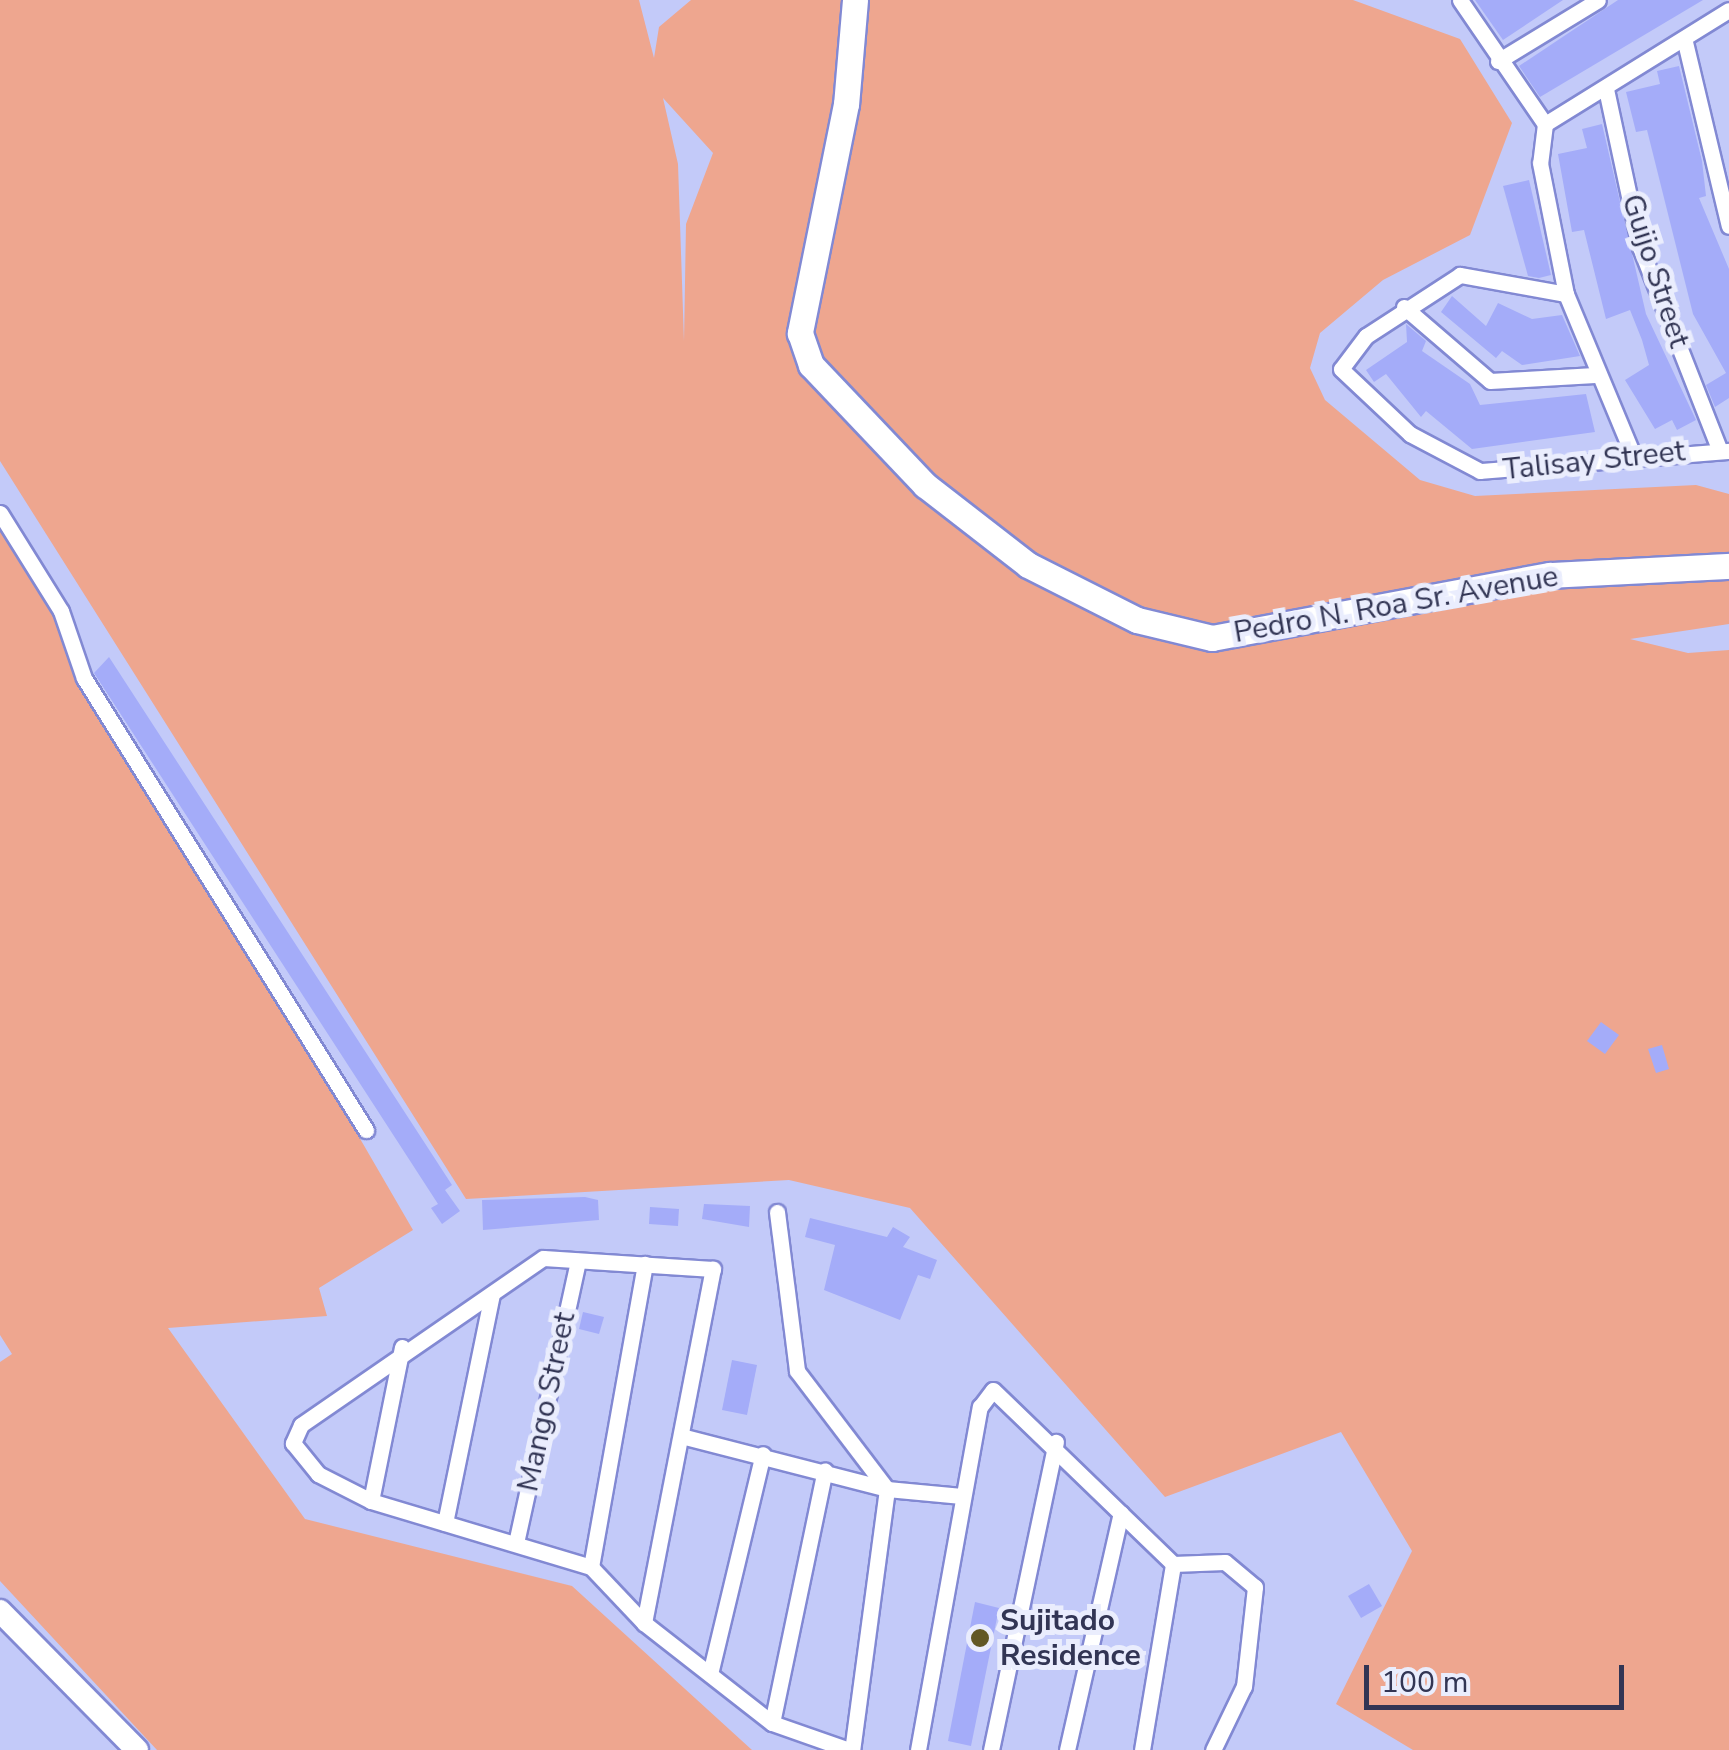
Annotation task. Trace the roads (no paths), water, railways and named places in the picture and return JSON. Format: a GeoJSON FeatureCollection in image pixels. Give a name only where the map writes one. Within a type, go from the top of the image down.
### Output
{"type":"FeatureCollection","features":[{"type":"Feature","properties":{"kind":"main road","name":"Pedro N. Roa Sr. Avenue"},"geometry":{"type":"LineString","coordinates":[[855,0],[846,104],[800,333],[812,365],[925,485],[1028,565],[1097,604],[1212,638],[1550,575],[1729,566]]}},
{"type":"Feature","properties":{"kind":"street"},"geometry":{"type":"LineString","coordinates":[[1460,0],[1546,124],[1540,163],[1566,294],[1595,375],[1634,456]]}},
{"type":"Feature","properties":{"kind":"street"},"geometry":{"type":"LineString","coordinates":[[1498,60],[1598,0]]}},
{"type":"Feature","properties":{"kind":"street"},"geometry":{"type":"LineString","coordinates":[[1546,124],[1686,42],[1729,10]]}},
{"type":"Feature","properties":{"kind":"street"},"geometry":{"type":"LineString","coordinates":[[1686,42],[1729,226]]}},
{"type":"Feature","properties":{"kind":"street","name":"Guijo Street"},"geometry":{"type":"LineString","coordinates":[[1606,89],[1640,247],[1724,450]]}},
{"type":"Feature","properties":{"kind":"street","name":"Talisay Street"},"geometry":{"type":"LineString","coordinates":[[1566,294],[1530,293],[1480,272],[1404,307],[1352,348],[1341,369],[1410,434],[1480,471],[1724,450]]}},
{"type":"Feature","properties":{"kind":"street"},"geometry":{"type":"LineString","coordinates":[[1404,307],[1490,380],[1595,375]]}},
{"type":"Feature","properties":{"kind":"street"},"geometry":{"type":"LineString","coordinates":[[0,514],[61,611],[84,678],[366,1130]]}},
{"type":"Feature","properties":{"kind":"street"},"geometry":{"type":"LineString","coordinates":[[644,1623],[716,1280],[705,1265],[543,1258],[492,1294],[402,1347],[301,1424],[293,1443],[318,1474],[371,1501],[590,1567],[644,1623],[772,1723],[850,1750],[886,1488],[797,1371],[777,1212]]}},
{"type":"Feature","properties":{"kind":"street","name":"Mango Street"},"geometry":{"type":"LineString","coordinates":[[516,1543],[578,1261]]}},
{"type":"Feature","properties":{"kind":"street"},"geometry":{"type":"LineString","coordinates":[[590,1567],[646,1264]]}},
{"type":"Feature","properties":{"kind":"street"},"geometry":{"type":"LineString","coordinates":[[445,1523],[492,1294]]}},
{"type":"Feature","properties":{"kind":"street"},"geometry":{"type":"LineString","coordinates":[[371,1501],[402,1347]]}},
{"type":"Feature","properties":{"kind":"street"},"geometry":{"type":"LineString","coordinates":[[918,1750],[962,1496],[986,1394],[1002,1390],[1173,1564],[1224,1562],[1255,1587],[1244,1686],[1212,1750]]}},
{"type":"Feature","properties":{"kind":"street"},"geometry":{"type":"LineString","coordinates":[[685,1436],[886,1488],[962,1496]]}},
{"type":"Feature","properties":{"kind":"street"},"geometry":{"type":"LineString","coordinates":[[991,1750],[1056,1442]]}},
{"type":"Feature","properties":{"kind":"street"},"geometry":{"type":"LineString","coordinates":[[710,1674],[763,1454]]}},
{"type":"Feature","properties":{"kind":"street"},"geometry":{"type":"LineString","coordinates":[[772,1723],[825,1470]]}},
{"type":"Feature","properties":{"kind":"street"},"geometry":{"type":"LineString","coordinates":[[1068,1750],[1121,1514]]}},
{"type":"Feature","properties":{"kind":"street"},"geometry":{"type":"LineString","coordinates":[[1142,1750],[1173,1564]]}},
{"type":"Feature","properties":{"kind":"street"},"geometry":{"type":"LineString","coordinates":[[0,1611],[137,1750]]}},
{"type":"Feature","properties":{"kind":"place","name":"Sujitado Residence"},"geometry":{"type":"Point","coordinates":[980,1638]}}]}
